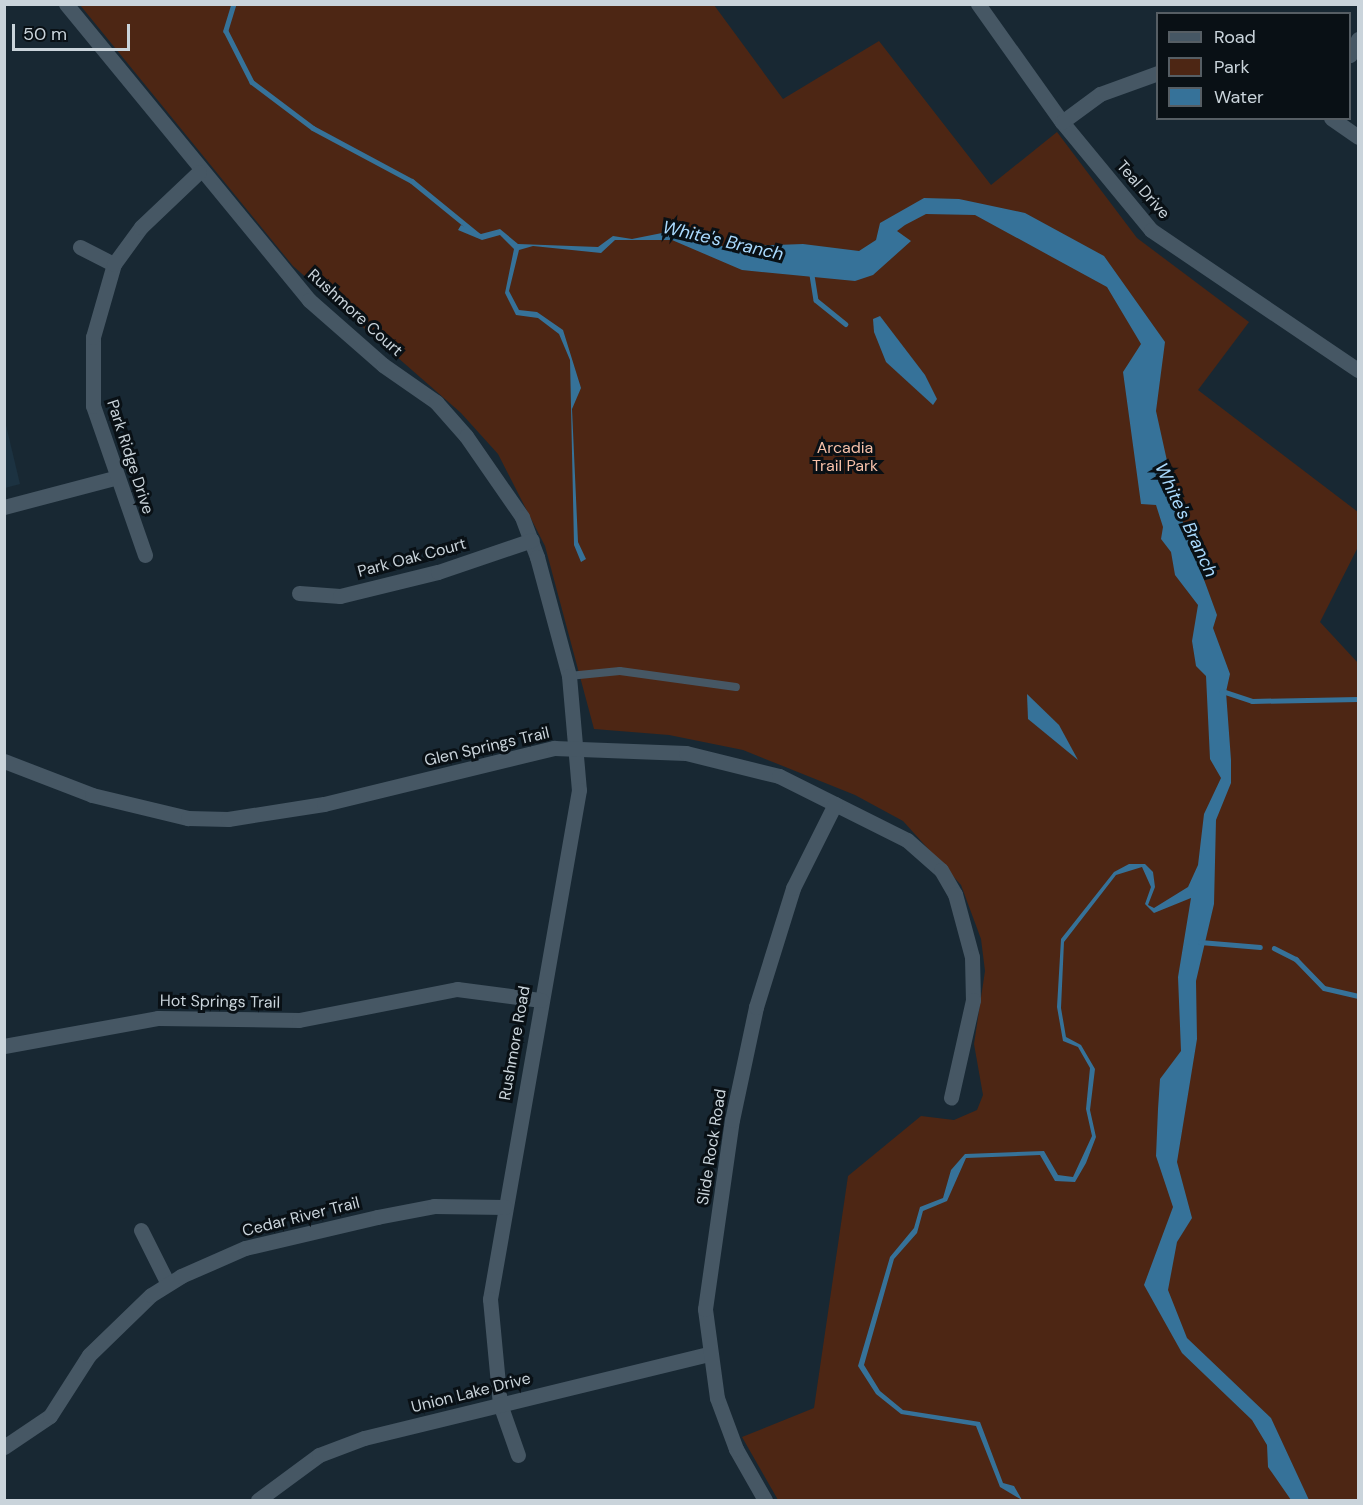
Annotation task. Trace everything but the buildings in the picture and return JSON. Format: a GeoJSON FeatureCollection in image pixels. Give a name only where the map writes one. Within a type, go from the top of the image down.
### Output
{"type":"FeatureCollection","features":[{"type":"Feature","properties":{"kind":"street","name":"Rushmore Court"},"geometry":{"type":"LineString","coordinates":[[66,4],[199,172],[309,300],[451,419],[498,479],[532,540],[558,636]]}},
{"type":"Feature","properties":{"kind":"street","name":"Teal Drive"},"geometry":{"type":"LineString","coordinates":[[978,4],[1062,122],[1151,230],[1359,370]]}},
{"type":"Feature","properties":{"kind":"street"},"geometry":{"type":"LineString","coordinates":[[1351,52],[1359,39]]}},
{"type":"Feature","properties":{"kind":"street"},"geometry":{"type":"LineString","coordinates":[[1062,122],[1100,94],[1156,74]]}},
{"type":"Feature","properties":{"kind":"street"},"geometry":{"type":"LineString","coordinates":[[1334,120],[1359,137]]}},
{"type":"Feature","properties":{"kind":"street","name":"Park Ridge Drive"},"geometry":{"type":"LineString","coordinates":[[145,555],[114,478],[93,406],[93,337],[114,264],[141,227],[199,172]]}},
{"type":"Feature","properties":{"kind":"street"},"geometry":{"type":"LineString","coordinates":[[80,248],[114,264]]}},
{"type":"Feature","properties":{"kind":"street"},"geometry":{"type":"LineString","coordinates":[[4,507],[114,478]]}},
{"type":"Feature","properties":{"kind":"street","name":"Park Oak Court"},"geometry":{"type":"LineString","coordinates":[[299,593],[340,596],[438,572],[532,540]]}},
{"type":"Feature","properties":{"kind":"street","name":"Rushmore Road"},"geometry":{"type":"LineString","coordinates":[[518,1455],[500,1404],[490,1299],[579,789],[578,747],[569,676],[558,636]]}},
{"type":"Feature","properties":{"kind":"street","name":"Glen Springs Trail"},"geometry":{"type":"LineString","coordinates":[[4,761],[124,803],[188,818],[228,819],[324,804],[524,754],[578,747],[707,757],[779,776],[907,840],[941,870],[962,911],[972,957],[973,1000],[951,1098]]}},
{"type":"Feature","properties":{"kind":"street","name":"Slide Rock Road"},"geometry":{"type":"LineString","coordinates":[[765,1500],[736,1449],[708,1354],[707,1298],[732,1120],[756,1007],[793,888],[835,804]]}},
{"type":"Feature","properties":{"kind":"street","name":"Hot Springs Trail"},"geometry":{"type":"LineString","coordinates":[[4,1046],[158,1018],[299,1020],[457,989],[541,1000]]}},
{"type":"Feature","properties":{"kind":"street","name":"Cedar River Trail"},"geometry":{"type":"LineString","coordinates":[[4,1447],[50,1416],[89,1355],[168,1284],[246,1248],[376,1217],[434,1206],[505,1207]]}},
{"type":"Feature","properties":{"kind":"street"},"geometry":{"type":"LineString","coordinates":[[141,1230],[168,1284]]}},
{"type":"Feature","properties":{"kind":"street","name":"Union Lake Drive"},"geometry":{"type":"LineString","coordinates":[[258,1500],[319,1455],[500,1404],[708,1354]]}},
{"type":"Feature","properties":{"kind":"lane"},"geometry":{"type":"LineString","coordinates":[[569,676],[621,671],[736,687]]}},
{"type":"Feature","properties":{"kind":"shaded area"},"geometry":{"type":"Polygon","coordinates":[[[5,421],[20,484],[4,488],[5,421]]]}},
{"type":"Feature","properties":{"kind":"green space","name":"Arcadia Trail Park"},"geometry":{"type":"Polygon","coordinates":[[[80,5],[714,5],[783,99],[879,41],[991,185],[1057,132],[1137,238],[1249,322],[1198,390],[1358,512],[1358,547],[1320,622],[1358,663],[1358,1500],[778,1500],[742,1437],[814,1408],[848,1176],[921,1116],[954,1120],[977,1110],[983,1095],[974,1044],[985,971],[981,939],[961,885],[903,821],[855,795],[743,750],[669,735],[594,729],[545,546],[498,454],[461,413],[293,266],[80,5]]]}},
{"type":"Feature","properties":{"kind":"water"},"geometry":{"type":"Polygon","coordinates":[[[924,198],[959,199],[1025,213],[1104,256],[1165,342],[1156,411],[1177,506],[1217,615],[1213,628],[1230,674],[1226,692],[1231,760],[1231,783],[1216,820],[1214,904],[1196,981],[1197,1039],[1177,1162],[1192,1218],[1177,1242],[1168,1290],[1187,1338],[1271,1418],[1309,1500],[1291,1500],[1268,1467],[1267,1445],[1252,1420],[1182,1353],[1144,1285],[1173,1207],[1156,1156],[1158,1109],[1160,1079],[1181,1051],[1178,977],[1191,898],[1154,913],[1145,904],[1151,887],[1142,867],[1116,875],[1064,942],[1061,1008],[1066,1037],[1081,1045],[1095,1069],[1090,1110],[1096,1137],[1086,1163],[1075,1182],[1055,1181],[1040,1155],[966,1158],[947,1201],[923,1211],[917,1233],[894,1259],[864,1365],[880,1391],[903,1410],[980,1422],[1003,1483],[1014,1486],[1022,1500],[1000,1487],[976,1426],[901,1414],[876,1394],[858,1366],[890,1257],[914,1228],[920,1207],[943,1198],[951,1170],[965,1154],[1044,1151],[1058,1175],[1073,1177],[1092,1136],[1086,1109],[1090,1068],[1078,1047],[1063,1041],[1057,1007],[1061,939],[1114,872],[1129,864],[1145,864],[1153,872],[1155,887],[1148,905],[1154,908],[1188,887],[1198,865],[1204,814],[1221,778],[1210,759],[1206,676],[1196,666],[1192,641],[1198,605],[1175,575],[1171,552],[1161,539],[1163,527],[1156,505],[1141,504],[1123,372],[1141,344],[1107,287],[975,215],[926,214],[905,225],[897,231],[911,241],[873,275],[855,281],[742,270],[672,240],[615,240],[601,253],[533,246],[519,250],[509,291],[519,310],[537,312],[563,330],[581,388],[572,409],[578,542],[586,559],[581,562],[574,545],[570,360],[559,334],[538,318],[516,315],[505,293],[514,249],[500,235],[482,240],[458,230],[461,225],[481,234],[500,229],[518,244],[598,247],[613,236],[632,239],[672,231],[725,247],[803,244],[859,251],[876,240],[880,223],[924,198]]]}},
{"type":"Feature","properties":{"kind":"water"},"geometry":{"type":"Polygon","coordinates":[[[880,316],[925,375],[937,399],[933,405],[886,362],[874,332],[873,319],[880,316]]]}},
{"type":"Feature","properties":{"kind":"water"},"geometry":{"type":"Polygon","coordinates":[[[1027,694],[1059,725],[1078,760],[1028,719],[1027,694]]]}},
{"type":"Feature","properties":{"kind":"waterway","name":"White's Branch"},"geometry":{"type":"LineString","coordinates":[[234,4],[226,31],[252,82],[313,128],[412,181],[477,234]]}},
{"type":"Feature","properties":{"kind":"waterway"},"geometry":{"type":"LineString","coordinates":[[812,275],[816,300],[846,324]]}},
{"type":"Feature","properties":{"kind":"waterway"},"geometry":{"type":"LineString","coordinates":[[1222,691],[1252,701],[1358,699]]}},
{"type":"Feature","properties":{"kind":"waterway"},"geometry":{"type":"LineString","coordinates":[[1200,942],[1260,947]]}},
{"type":"Feature","properties":{"kind":"waterway"},"geometry":{"type":"LineString","coordinates":[[1274,948],[1296,959],[1324,988],[1358,996]]}}]}
